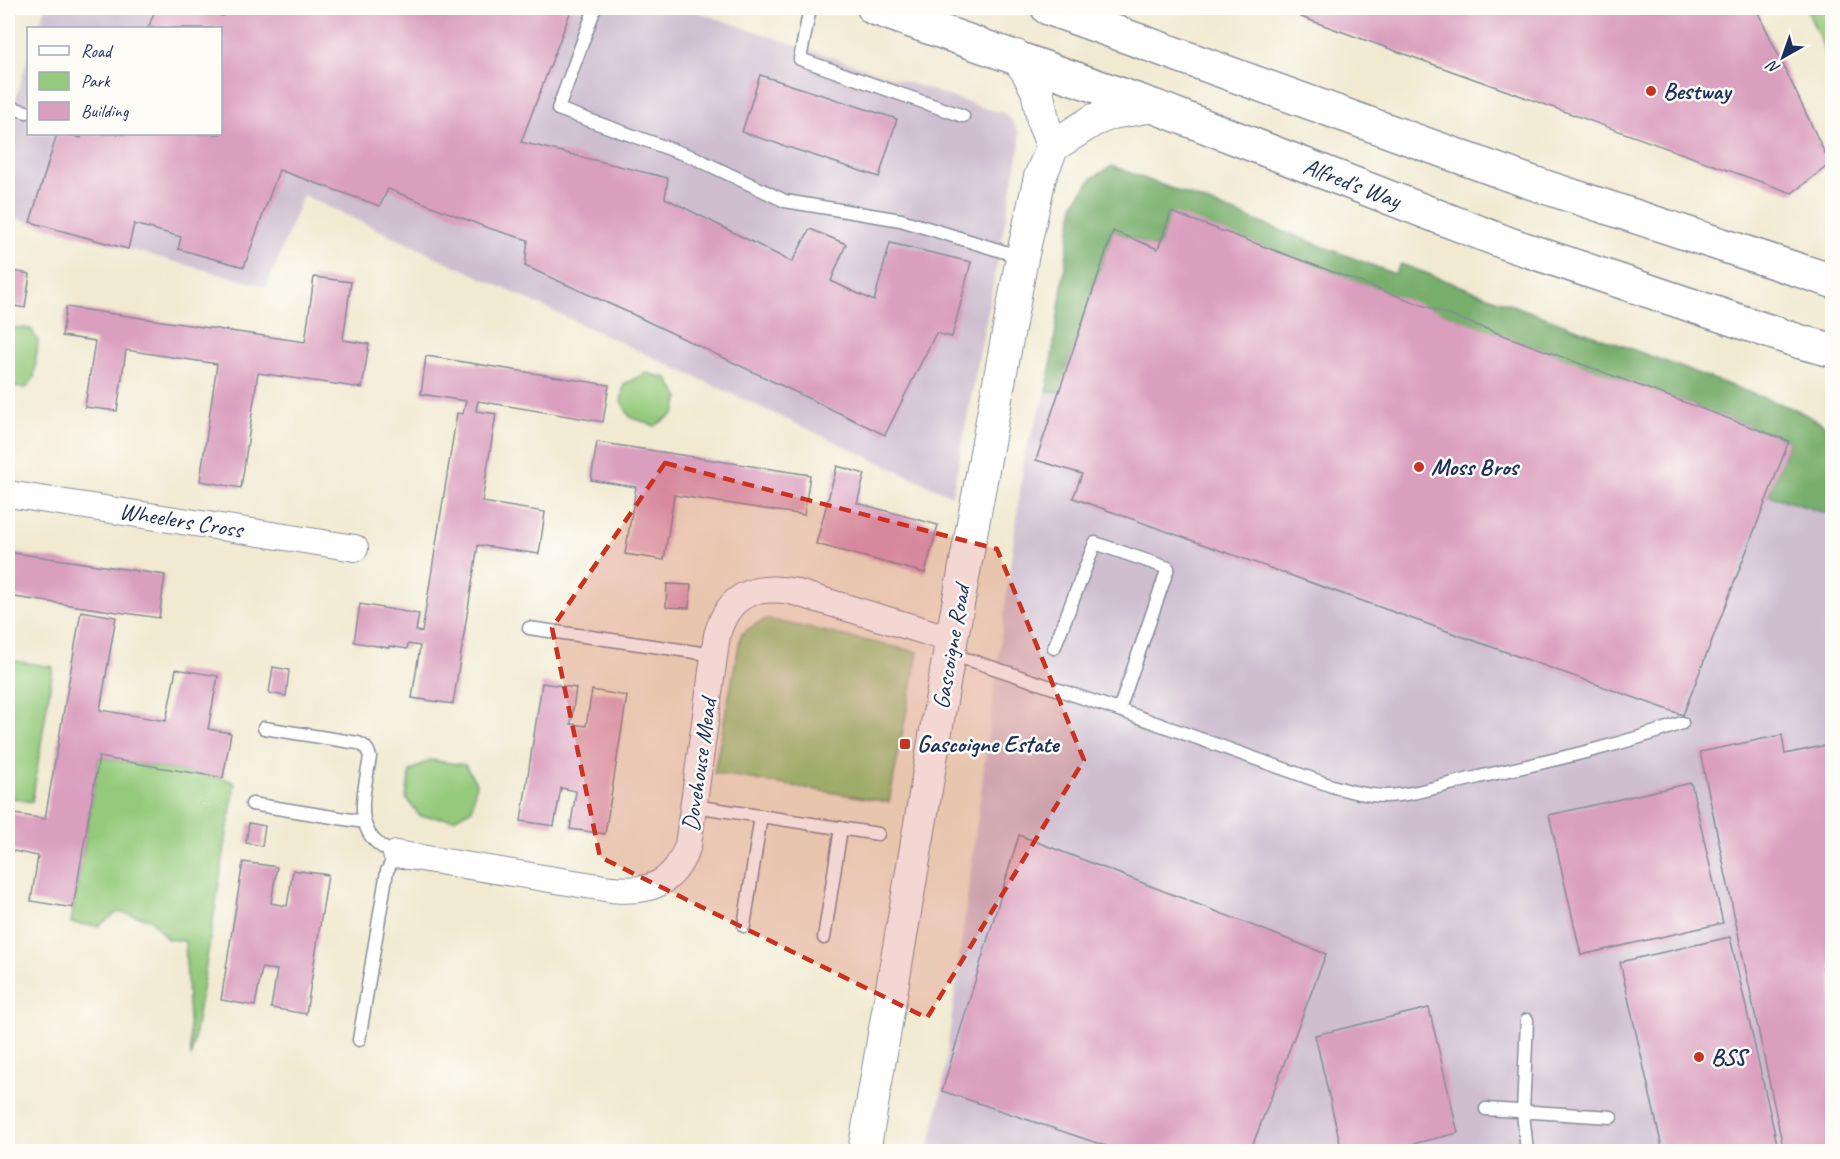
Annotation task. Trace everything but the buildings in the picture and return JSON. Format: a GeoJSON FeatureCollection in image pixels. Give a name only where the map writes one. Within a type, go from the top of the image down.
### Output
{"type":"FeatureCollection","features":[{"type":"Feature","properties":{"kind":"highway","name":"Alfred's Way"},"geometry":{"type":"LineString","coordinates":[[874,8],[1153,106],[1509,244],[1801,342],[1833,350]]}},
{"type":"Feature","properties":{"kind":"highway"},"geometry":{"type":"LineString","coordinates":[[1048,8],[1109,19],[1530,182],[1833,281]]}},
{"type":"Feature","properties":{"kind":"street"},"geometry":{"type":"LineString","coordinates":[[1016,56],[1037,90],[1044,125],[1053,147],[1094,120],[1112,113],[1153,106]]}},
{"type":"Feature","properties":{"kind":"street","name":"Gascoigne Road"},"geometry":{"type":"LineString","coordinates":[[864,1152],[951,646],[1022,258],[1040,177],[1053,147]]}},
{"type":"Feature","properties":{"kind":"street","name":"Wheelers Cross"},"geometry":{"type":"LineString","coordinates":[[8,494],[355,548]]}},
{"type":"Feature","properties":{"kind":"street","name":"Dovehouse Mead"},"geometry":{"type":"LineString","coordinates":[[396,854],[611,889],[641,890],[654,887],[677,869],[688,845],[721,622],[732,603],[753,591],[765,589],[791,591],[951,646]]}},
{"type":"Feature","properties":{"kind":"lane"},"geometry":{"type":"LineString","coordinates":[[595,8],[558,109],[695,158],[785,201],[901,220],[1022,258]]}},
{"type":"Feature","properties":{"kind":"lane"},"geometry":{"type":"LineString","coordinates":[[810,8],[800,59],[963,116]]}},
{"type":"Feature","properties":{"kind":"lane"},"geometry":{"type":"LineString","coordinates":[[8,107],[27,112]]}},
{"type":"Feature","properties":{"kind":"lane"},"geometry":{"type":"LineString","coordinates":[[1054,648],[1095,543],[1168,568],[1119,710]]}},
{"type":"Feature","properties":{"kind":"lane"},"geometry":{"type":"LineString","coordinates":[[529,628],[715,655]]}},
{"type":"Feature","properties":{"kind":"lane"},"geometry":{"type":"LineString","coordinates":[[951,646],[981,664],[1119,710],[1332,786],[1355,793],[1379,796],[1403,794],[1591,752],[1682,723]]}},
{"type":"Feature","properties":{"kind":"lane"},"geometry":{"type":"LineString","coordinates":[[252,804],[364,822],[362,810],[370,757],[369,751],[364,746],[264,728]]}},
{"type":"Feature","properties":{"kind":"lane"},"geometry":{"type":"LineString","coordinates":[[694,806],[878,834]]}},
{"type":"Feature","properties":{"kind":"lane"},"geometry":{"type":"LineString","coordinates":[[744,926],[761,816]]}},
{"type":"Feature","properties":{"kind":"lane","name":"Dovehouse Mead"},"geometry":{"type":"LineString","coordinates":[[364,822],[376,842],[385,850],[396,854]]}},
{"type":"Feature","properties":{"kind":"lane"},"geometry":{"type":"LineString","coordinates":[[824,938],[841,828]]}},
{"type":"Feature","properties":{"kind":"lane"},"geometry":{"type":"LineString","coordinates":[[359,1040],[386,875],[396,854]]}},
{"type":"Feature","properties":{"kind":"lane"},"geometry":{"type":"LineString","coordinates":[[1527,1020],[1523,1112],[1527,1152]]}},
{"type":"Feature","properties":{"kind":"lane"},"geometry":{"type":"LineString","coordinates":[[1486,1109],[1611,1117]]}},
{"type":"Feature","properties":{"kind":"highlighted area"},"geometry":{"type":"Polygon","coordinates":[[[665,463],[997,549],[1084,760],[927,1018],[600,857],[552,628],[665,463]]]}},
{"type":"Feature","properties":{"kind":"shaded area"},"geometry":{"type":"Polygon","coordinates":[[[45,8],[686,8],[987,109],[1002,112],[1019,132],[1020,145],[952,496],[303,195],[267,287],[8,216],[8,124],[27,61],[27,135],[222,135],[222,27],[38,27],[45,8]]]}},
{"type":"Feature","properties":{"kind":"shaded area"},"geometry":{"type":"Polygon","coordinates":[[[1171,212],[1789,441],[1768,495],[1832,515],[1832,1151],[928,1152],[942,1091],[1025,452],[1047,391],[1059,391],[1113,231],[1171,212]]]}},
{"type":"Feature","properties":{"kind":"green space"},"geometry":{"type":"Polygon","coordinates":[[[1806,8],[1832,8],[1832,66],[1806,8]]]}},
{"type":"Feature","properties":{"kind":"green space"},"geometry":{"type":"Polygon","coordinates":[[[1112,166],[1395,274],[1401,264],[1797,410],[1832,429],[1832,515],[1768,495],[1789,441],[1171,213],[1158,249],[1113,231],[1059,392],[1047,391],[1074,203],[1092,178],[1112,166]]]}},
{"type":"Feature","properties":{"kind":"green space"},"geometry":{"type":"Polygon","coordinates":[[[8,327],[31,329],[38,341],[34,378],[26,388],[8,386],[8,327]]]}},
{"type":"Feature","properties":{"kind":"green space"},"geometry":{"type":"Polygon","coordinates":[[[646,373],[667,378],[679,397],[675,413],[655,426],[630,417],[621,401],[624,384],[646,373]]]}},
{"type":"Feature","properties":{"kind":"green space"},"geometry":{"type":"Polygon","coordinates":[[[767,619],[918,652],[889,802],[714,773],[741,635],[767,619]]]}},
{"type":"Feature","properties":{"kind":"green space"},"geometry":{"type":"Polygon","coordinates":[[[8,660],[53,667],[32,802],[8,797],[8,660]]]}},
{"type":"Feature","properties":{"kind":"green space"},"geometry":{"type":"Polygon","coordinates":[[[99,757],[223,778],[235,783],[191,1058],[185,941],[167,939],[151,919],[118,912],[98,926],[71,923],[99,757]]]}},
{"type":"Feature","properties":{"kind":"green space"},"geometry":{"type":"Polygon","coordinates":[[[430,760],[465,765],[476,783],[472,809],[454,819],[420,816],[406,798],[410,771],[430,760]]]}},
{"type":"Feature","properties":{"kind":"place","name":"Bestway"},"geometry":{"type":"Point","coordinates":[1651,91]}},
{"type":"Feature","properties":{"kind":"place","name":"Moss Bros"},"geometry":{"type":"Point","coordinates":[1419,467]}},
{"type":"Feature","properties":{"kind":"place","name":"Gascoigne Estate"},"geometry":{"type":"Point","coordinates":[905,744]}},
{"type":"Feature","properties":{"kind":"place","name":"BSS"},"geometry":{"type":"Point","coordinates":[1699,1057]}}]}
